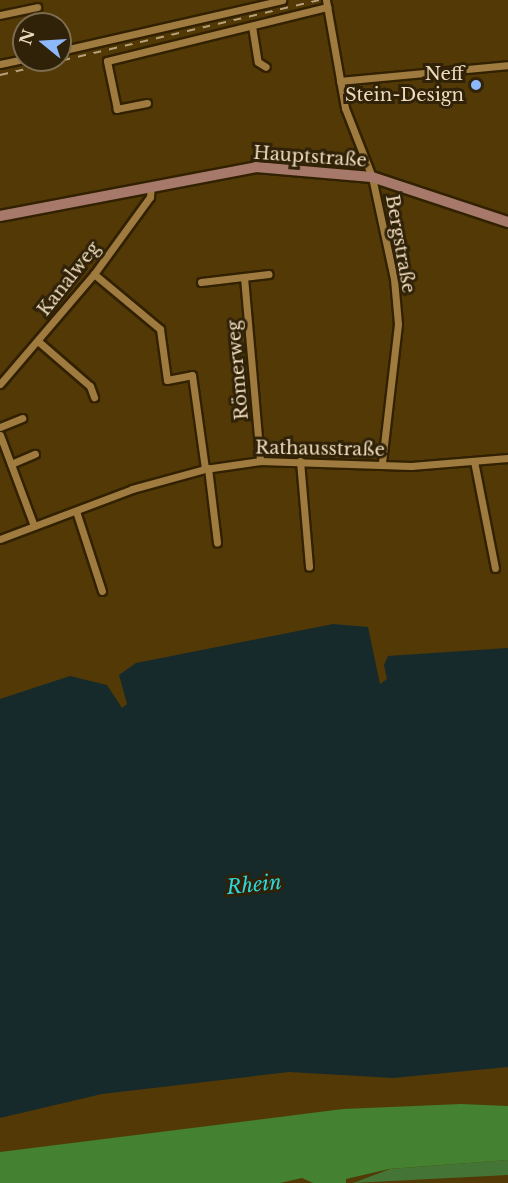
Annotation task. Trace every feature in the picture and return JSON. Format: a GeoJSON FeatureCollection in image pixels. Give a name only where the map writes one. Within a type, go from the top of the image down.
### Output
{"type":"FeatureCollection","features":[{"type":"Feature","properties":{"kind":"street"},"geometry":{"type":"LineString","coordinates":[[72,48],[282,0]]}},
{"type":"Feature","properties":{"kind":"street"},"geometry":{"type":"LineString","coordinates":[[147,103],[117,109],[107,61],[252,26],[326,3]]}},
{"type":"Feature","properties":{"kind":"street","name":"Bergstraße"},"geometry":{"type":"LineString","coordinates":[[326,3],[340,81],[372,177],[394,279],[398,324],[382,463]]}},
{"type":"Feature","properties":{"kind":"street"},"geometry":{"type":"LineString","coordinates":[[0,15],[37,7]]}},
{"type":"Feature","properties":{"kind":"street"},"geometry":{"type":"LineString","coordinates":[[252,26],[258,62],[266,67]]}},
{"type":"Feature","properties":{"kind":"street"},"geometry":{"type":"LineString","coordinates":[[340,81],[508,65]]}},
{"type":"Feature","properties":{"kind":"street","name":"Hauptstraße"},"geometry":{"type":"LineString","coordinates":[[0,216],[256,167],[372,177],[508,222]]}},
{"type":"Feature","properties":{"kind":"street","name":"Kanalweg"},"geometry":{"type":"LineString","coordinates":[[0,384],[39,342],[94,274],[150,197],[151,186]]}},
{"type":"Feature","properties":{"kind":"street"},"geometry":{"type":"LineString","coordinates":[[94,274],[160,329],[167,380],[192,375],[217,542]]}},
{"type":"Feature","properties":{"kind":"street"},"geometry":{"type":"LineString","coordinates":[[201,282],[269,274]]}},
{"type":"Feature","properties":{"kind":"street","name":"Römerweg"},"geometry":{"type":"LineString","coordinates":[[244,277],[260,460]]}},
{"type":"Feature","properties":{"kind":"street"},"geometry":{"type":"LineString","coordinates":[[39,342],[90,386],[94,397]]}},
{"type":"Feature","properties":{"kind":"street"},"geometry":{"type":"LineString","coordinates":[[0,427],[22,418]]}},
{"type":"Feature","properties":{"kind":"street"},"geometry":{"type":"LineString","coordinates":[[0,435],[34,526]]}},
{"type":"Feature","properties":{"kind":"street"},"geometry":{"type":"LineString","coordinates":[[11,464],[36,454]]}},
{"type":"Feature","properties":{"kind":"street","name":"Rathausstraße"},"geometry":{"type":"LineString","coordinates":[[0,539],[132,489],[207,469],[260,460],[382,463],[508,459]]}},
{"type":"Feature","properties":{"kind":"street"},"geometry":{"type":"LineString","coordinates":[[300,460],[309,567]]}},
{"type":"Feature","properties":{"kind":"street"},"geometry":{"type":"LineString","coordinates":[[474,461],[495,568]]}},
{"type":"Feature","properties":{"kind":"street"},"geometry":{"type":"LineString","coordinates":[[76,511],[102,591]]}},
{"type":"Feature","properties":{"kind":"green space"},"geometry":{"type":"Polygon","coordinates":[[[461,1104],[508,1106],[508,1160],[389,1169],[346,1179],[346,1183],[313,1183],[302,1178],[280,1183],[0,1183],[0,1152],[343,1109],[461,1104]]]}},
{"type":"Feature","properties":{"kind":"green space"},"geometry":{"type":"Polygon","coordinates":[[[508,1160],[508,1175],[353,1183],[390,1169],[508,1160]]]}},
{"type":"Feature","properties":{"kind":"water","name":"Rhein"},"geometry":{"type":"Polygon","coordinates":[[[333,624],[368,627],[380,684],[387,679],[384,665],[388,656],[508,648],[508,1067],[393,1078],[289,1072],[102,1094],[0,1118],[0,699],[70,676],[107,685],[122,708],[127,704],[119,675],[136,663],[333,624]]]}},
{"type":"Feature","properties":{"kind":"railway"},"geometry":{"type":"LineString","coordinates":[[0,75],[320,0]]}},
{"type":"Feature","properties":{"kind":"place","name":"Neff Stein-Design"},"geometry":{"type":"Point","coordinates":[476,85]}}]}
